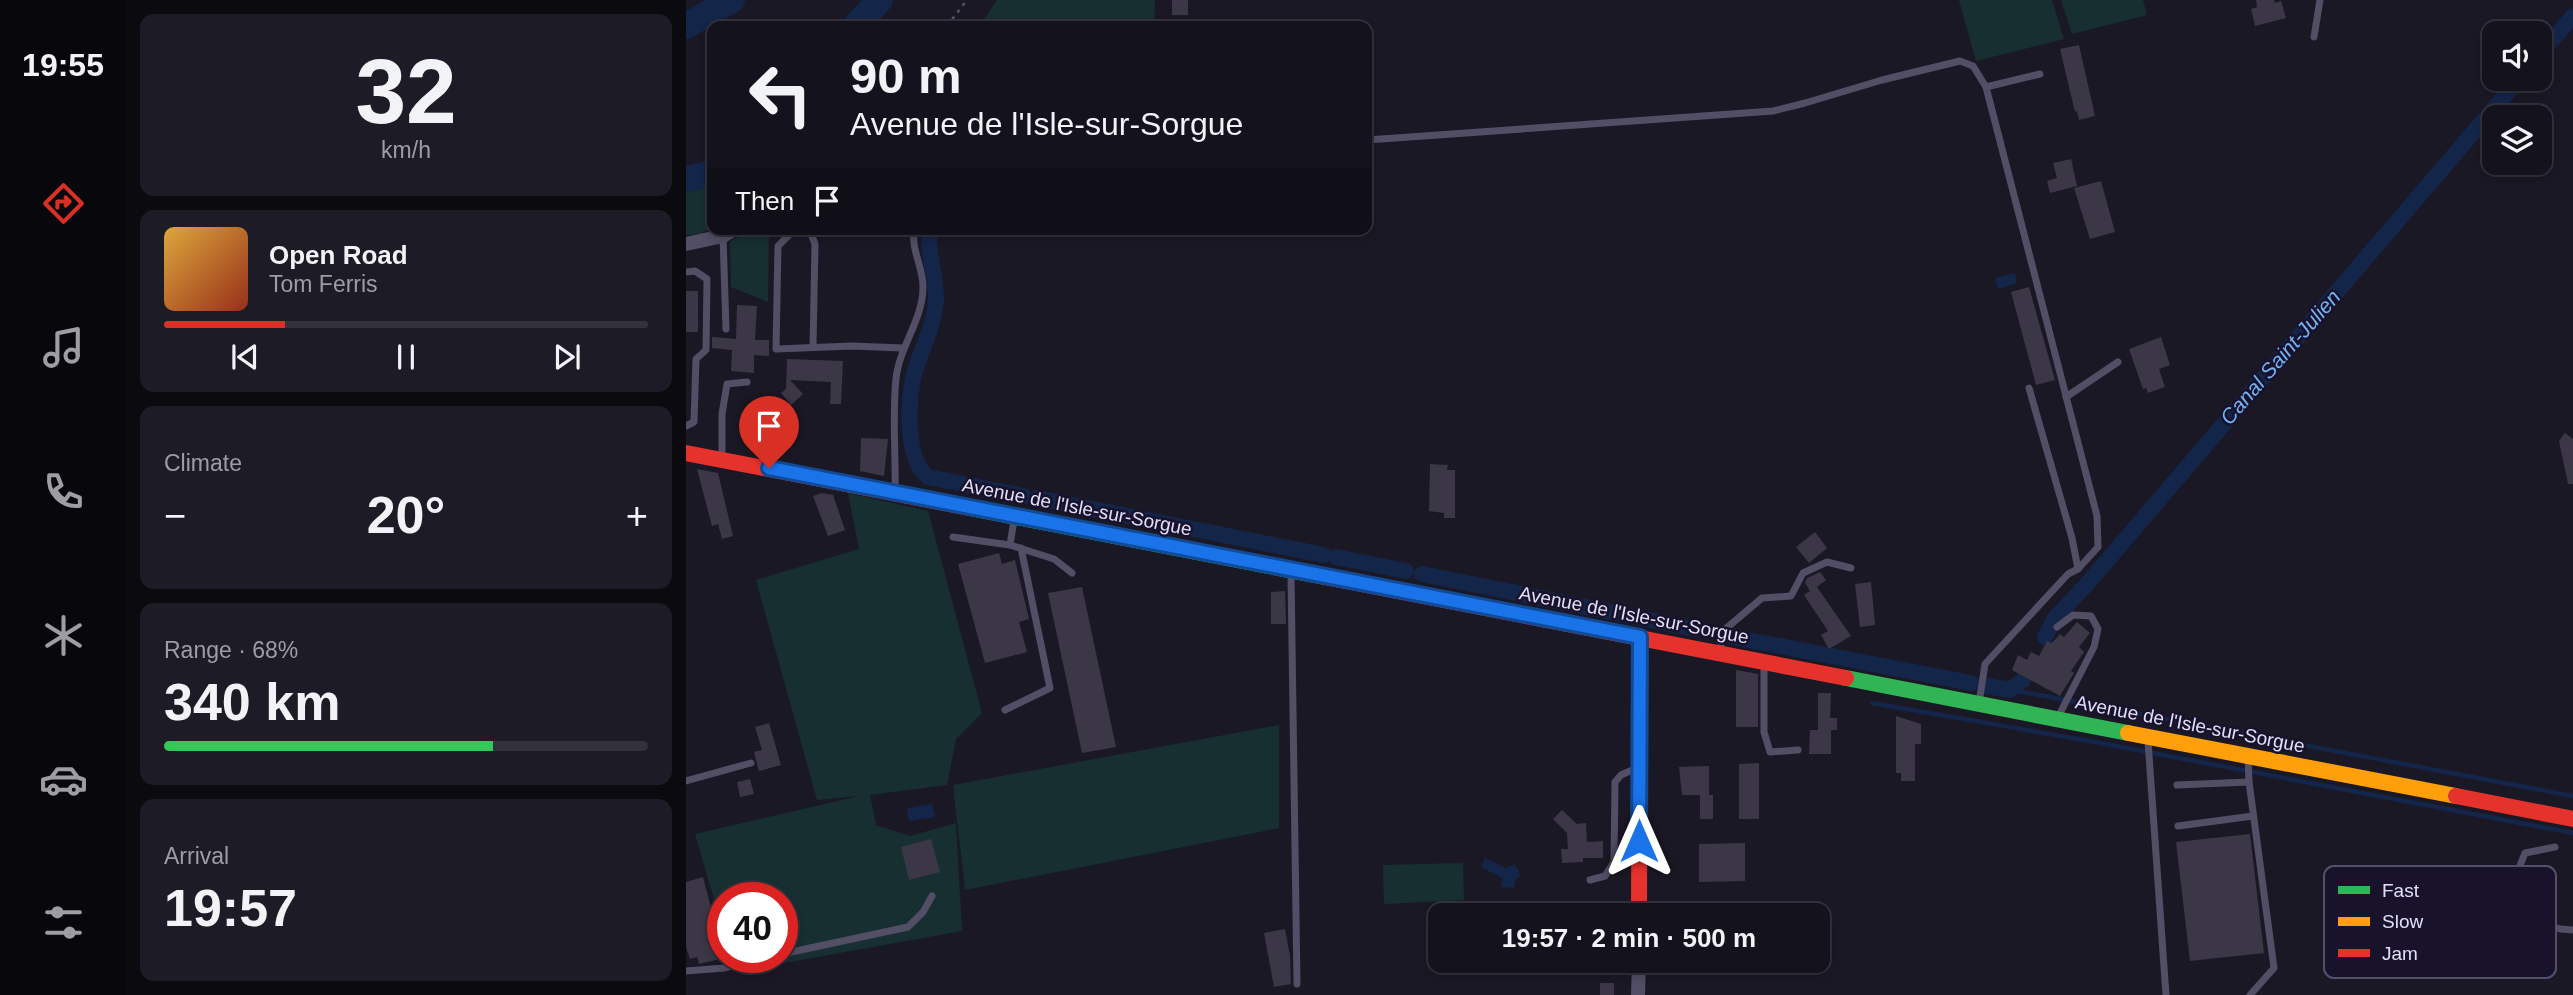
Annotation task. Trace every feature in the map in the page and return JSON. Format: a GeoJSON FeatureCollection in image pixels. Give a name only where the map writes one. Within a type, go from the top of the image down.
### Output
{"type":"FeatureCollection","features":[{"type":"Feature","properties":{"kind":"main road","name":"Avenue de l'Isle-sur-Sorgue"},"geometry":{"type":"LineString","coordinates":[[686,453],[2573,818]]}},
{"type":"Feature","properties":{"kind":"main road"},"geometry":{"type":"LineString","coordinates":[[1639,903],[1640,637]]}},
{"type":"Feature","properties":{"kind":"street"},"geometry":{"type":"LineString","coordinates":[[686,244],[718,235]]}},
{"type":"Feature","properties":{"kind":"street"},"geometry":{"type":"LineString","coordinates":[[1639,973],[1639,995]]}},
{"type":"Feature","properties":{"kind":"lane"},"geometry":{"type":"LineString","coordinates":[[2314,37],[2320,0]]}},
{"type":"Feature","properties":{"kind":"lane"},"geometry":{"type":"LineString","coordinates":[[1372,140],[1773,111],[1960,61],[1973,66],[1986,87],[2097,516],[2098,547],[2078,569],[2068,574],[1985,663],[1979,703]]}},
{"type":"Feature","properties":{"kind":"lane"},"geometry":{"type":"LineString","coordinates":[[1986,87],[2040,74]]}},
{"type":"Feature","properties":{"kind":"lane"},"geometry":{"type":"LineString","coordinates":[[726,329],[729,235]]}},
{"type":"Feature","properties":{"kind":"lane"},"geometry":{"type":"LineString","coordinates":[[789,235],[778,246],[776,349],[852,346],[902,348]]}},
{"type":"Feature","properties":{"kind":"lane"},"geometry":{"type":"LineString","coordinates":[[811,235],[815,244],[813,347]]}},
{"type":"Feature","properties":{"kind":"lane"},"geometry":{"type":"LineString","coordinates":[[895,493],[896,379],[902,348],[916,323],[923,287],[913,235]]}},
{"type":"Feature","properties":{"kind":"lane"},"geometry":{"type":"LineString","coordinates":[[686,272],[695,271],[707,279],[706,350],[696,359],[694,422],[686,426]]}},
{"type":"Feature","properties":{"kind":"lane"},"geometry":{"type":"LineString","coordinates":[[2066,397],[2118,362]]}},
{"type":"Feature","properties":{"kind":"lane"},"geometry":{"type":"LineString","coordinates":[[722,460],[722,414],[727,384],[747,382]]}},
{"type":"Feature","properties":{"kind":"lane"},"geometry":{"type":"LineString","coordinates":[[2029,388],[2072,538],[2078,569]]}},
{"type":"Feature","properties":{"kind":"lane"},"geometry":{"type":"LineString","coordinates":[[1010,545],[1015,516]]}},
{"type":"Feature","properties":{"kind":"lane"},"geometry":{"type":"LineString","coordinates":[[953,537],[1021,548],[1054,559],[1072,573]]}},
{"type":"Feature","properties":{"kind":"lane"},"geometry":{"type":"LineString","coordinates":[[1005,710],[1050,688],[1021,548]]}},
{"type":"Feature","properties":{"kind":"lane"},"geometry":{"type":"LineString","coordinates":[[1720,653],[1723,631],[1762,598],[1791,596],[1804,573],[1827,562],[1851,568]]}},
{"type":"Feature","properties":{"kind":"lane"},"geometry":{"type":"LineString","coordinates":[[1290,570],[1297,984]]}},
{"type":"Feature","properties":{"kind":"lane"},"geometry":{"type":"LineString","coordinates":[[2057,627],[2073,615],[2091,616],[2098,629],[2094,647],[2057,719]]}},
{"type":"Feature","properties":{"kind":"lane"},"geometry":{"type":"LineString","coordinates":[[1764,662],[1764,732],[1770,752],[1798,750]]}},
{"type":"Feature","properties":{"kind":"lane"},"geometry":{"type":"LineString","coordinates":[[2147,737],[2165,995]]}},
{"type":"Feature","properties":{"kind":"lane"},"geometry":{"type":"LineString","coordinates":[[2248,756],[2253,816],[2274,968],[2250,995]]}},
{"type":"Feature","properties":{"kind":"lane"},"geometry":{"type":"LineString","coordinates":[[686,780],[751,763]]}},
{"type":"Feature","properties":{"kind":"lane"},"geometry":{"type":"LineString","coordinates":[[1590,880],[1605,876],[1614,862],[1615,782],[1621,775],[1639,766]]}},
{"type":"Feature","properties":{"kind":"lane"},"geometry":{"type":"LineString","coordinates":[[2177,785],[2249,782]]}},
{"type":"Feature","properties":{"kind":"lane"},"geometry":{"type":"LineString","coordinates":[[2178,826],[2253,816]]}},
{"type":"Feature","properties":{"kind":"lane"},"geometry":{"type":"LineString","coordinates":[[2520,866],[2525,853],[2555,847]]}},
{"type":"Feature","properties":{"kind":"lane"},"geometry":{"type":"LineString","coordinates":[[798,951],[908,927],[923,912],[932,896]]}},
{"type":"Feature","properties":{"kind":"lane"},"geometry":{"type":"LineString","coordinates":[[686,971],[707,969]]}},
{"type":"Feature","properties":{"kind":"path"},"geometry":{"type":"LineString","coordinates":[[951,21],[967,0]]}},
{"type":"Feature","properties":{"kind":"green space"},"geometry":{"type":"Polygon","coordinates":[[[997,0],[1155,0],[1154,21],[983,21],[997,0]]]}},
{"type":"Feature","properties":{"kind":"green space"},"geometry":{"type":"Polygon","coordinates":[[[1959,0],[2052,0],[2064,39],[1976,61],[1959,0]]]}},
{"type":"Feature","properties":{"kind":"green space"},"geometry":{"type":"Polygon","coordinates":[[[2061,0],[2143,0],[2147,15],[2072,34],[2061,0]]]}},
{"type":"Feature","properties":{"kind":"green space"},"geometry":{"type":"Polygon","coordinates":[[[707,179],[707,230],[699,234],[686,235],[686,185],[707,179]]]}},
{"type":"Feature","properties":{"kind":"green space"},"geometry":{"type":"Polygon","coordinates":[[[744,235],[769,235],[768,302],[731,287],[730,241],[744,235]]]}},
{"type":"Feature","properties":{"kind":"green space"},"geometry":{"type":"Polygon","coordinates":[[[848,493],[928,511],[982,713],[956,739],[947,785],[870,795],[876,825],[910,836],[956,823],[962,931],[798,961],[798,882],[709,882],[695,834],[859,796],[817,800],[756,580],[859,549],[848,493]]]}},
{"type":"Feature","properties":{"kind":"green space"},"geometry":{"type":"Polygon","coordinates":[[[1279,725],[1279,828],[965,890],[953,785],[1279,725]]]}},
{"type":"Feature","properties":{"kind":"green space"},"geometry":{"type":"Polygon","coordinates":[[[1463,863],[1464,900],[1384,904],[1383,865],[1463,863]]]}},
{"type":"Feature","properties":{"kind":"water"},"geometry":{"type":"Polygon","coordinates":[[[2015,273],[2017,283],[1998,289],[1995,278],[2015,273]]]}},
{"type":"Feature","properties":{"kind":"water"},"geometry":{"type":"Polygon","coordinates":[[[932,804],[935,817],[909,821],[907,808],[932,804]]]}},
{"type":"Feature","properties":{"kind":"water"},"geometry":{"type":"Polygon","coordinates":[[[1485,858],[1506,868],[1515,864],[1520,875],[1514,888],[1501,887],[1502,878],[1481,867],[1485,858]]]}},
{"type":"Feature","properties":{"kind":"building"},"geometry":{"type":"Polygon","coordinates":[[[1172,0],[1188,0],[1188,15],[1172,15],[1172,0]]]}},
{"type":"Feature","properties":{"kind":"building"},"geometry":{"type":"Polygon","coordinates":[[[2256,0],[2274,0],[2275,3],[2281,1],[2286,18],[2255,26],[2251,9],[2257,7],[2256,0]]]}},
{"type":"Feature","properties":{"kind":"building"},"geometry":{"type":"Polygon","coordinates":[[[2079,45],[2095,116],[2079,120],[2060,49],[2079,45]]]}},
{"type":"Feature","properties":{"kind":"building"},"geometry":{"type":"Polygon","coordinates":[[[2071,159],[2077,186],[2050,193],[2047,181],[2057,178],[2053,163],[2071,159]]]}},
{"type":"Feature","properties":{"kind":"building"},"geometry":{"type":"Polygon","coordinates":[[[2101,181],[2115,232],[2090,239],[2074,188],[2101,181]]]}},
{"type":"Feature","properties":{"kind":"building"},"geometry":{"type":"Polygon","coordinates":[[[2029,287],[2055,380],[2036,385],[2011,292],[2029,287]]]}},
{"type":"Feature","properties":{"kind":"building"},"geometry":{"type":"Polygon","coordinates":[[[686,291],[698,291],[698,332],[686,332],[686,291]]]}},
{"type":"Feature","properties":{"kind":"building"},"geometry":{"type":"Polygon","coordinates":[[[737,305],[757,306],[755,340],[769,340],[769,356],[754,355],[754,373],[731,371],[732,350],[712,348],[712,337],[736,339],[737,305]]]}},
{"type":"Feature","properties":{"kind":"building"},"geometry":{"type":"Polygon","coordinates":[[[2161,337],[2170,365],[2159,369],[2165,387],[2148,393],[2146,388],[2143,389],[2129,349],[2161,337]]]}},
{"type":"Feature","properties":{"kind":"building"},"geometry":{"type":"Polygon","coordinates":[[[787,359],[843,361],[841,404],[830,404],[831,382],[790,380],[803,394],[791,405],[781,393],[786,389],[787,359]]]}},
{"type":"Feature","properties":{"kind":"building"},"geometry":{"type":"Polygon","coordinates":[[[2565,433],[2573,439],[2573,484],[2568,484],[2559,441],[2565,433]]]}},
{"type":"Feature","properties":{"kind":"building"},"geometry":{"type":"Polygon","coordinates":[[[861,438],[888,439],[884,476],[860,471],[861,438]]]}},
{"type":"Feature","properties":{"kind":"building"},"geometry":{"type":"Polygon","coordinates":[[[1430,464],[1448,465],[1447,470],[1455,470],[1455,518],[1444,518],[1444,513],[1429,511],[1430,464]]]}},
{"type":"Feature","properties":{"kind":"building"},"geometry":{"type":"Polygon","coordinates":[[[697,469],[718,473],[733,536],[722,539],[718,524],[712,526],[697,469]]]}},
{"type":"Feature","properties":{"kind":"building"},"geometry":{"type":"Polygon","coordinates":[[[822,493],[833,495],[845,530],[828,536],[813,496],[822,493]]]}},
{"type":"Feature","properties":{"kind":"building"},"geometry":{"type":"Polygon","coordinates":[[[1815,532],[1827,548],[1809,563],[1796,547],[1815,532]]]}},
{"type":"Feature","properties":{"kind":"building"},"geometry":{"type":"Polygon","coordinates":[[[999,553],[1002,564],[1015,560],[1029,619],[1019,622],[1027,652],[985,663],[958,564],[999,553]]]}},
{"type":"Feature","properties":{"kind":"building"},"geometry":{"type":"Polygon","coordinates":[[[1820,572],[1826,580],[1817,587],[1851,636],[1829,649],[1821,635],[1828,631],[1804,595],[1810,591],[1805,583],[1807,578],[1820,572]]]}},
{"type":"Feature","properties":{"kind":"building"},"geometry":{"type":"Polygon","coordinates":[[[1871,582],[1875,625],[1860,627],[1855,584],[1871,582]]]}},
{"type":"Feature","properties":{"kind":"building"},"geometry":{"type":"Polygon","coordinates":[[[1082,587],[1116,747],[1082,753],[1048,593],[1082,587]]]}},
{"type":"Feature","properties":{"kind":"building"},"geometry":{"type":"Polygon","coordinates":[[[1285,591],[1286,624],[1271,624],[1271,592],[1285,591]]]}},
{"type":"Feature","properties":{"kind":"building"},"geometry":{"type":"Polygon","coordinates":[[[2077,622],[2090,633],[2079,647],[2084,652],[2071,671],[2074,673],[2060,696],[2012,670],[2018,655],[2027,660],[2031,652],[2039,656],[2047,641],[2052,643],[2060,634],[2064,637],[2077,622]]]}},
{"type":"Feature","properties":{"kind":"building"},"geometry":{"type":"Polygon","coordinates":[[[1736,670],[1758,674],[1758,727],[1736,727],[1736,670]]]}},
{"type":"Feature","properties":{"kind":"building"},"geometry":{"type":"Polygon","coordinates":[[[1818,693],[1831,693],[1830,718],[1837,718],[1837,730],[1831,730],[1831,754],[1809,754],[1810,730],[1818,730],[1818,693]]]}},
{"type":"Feature","properties":{"kind":"building"},"geometry":{"type":"Polygon","coordinates":[[[1896,716],[1921,724],[1921,744],[1915,744],[1915,781],[1901,781],[1901,773],[1896,773],[1896,716]]]}},
{"type":"Feature","properties":{"kind":"building"},"geometry":{"type":"Polygon","coordinates":[[[769,723],[781,765],[759,771],[754,752],[762,750],[755,727],[769,723]]]}},
{"type":"Feature","properties":{"kind":"building"},"geometry":{"type":"Polygon","coordinates":[[[1759,763],[1759,819],[1739,819],[1739,764],[1759,763]]]}},
{"type":"Feature","properties":{"kind":"building"},"geometry":{"type":"Polygon","coordinates":[[[1709,766],[1709,795],[1713,795],[1713,819],[1700,819],[1700,795],[1682,795],[1679,767],[1709,766]]]}},
{"type":"Feature","properties":{"kind":"building"},"geometry":{"type":"Polygon","coordinates":[[[750,779],[754,794],[740,797],[737,782],[750,779]]]}},
{"type":"Feature","properties":{"kind":"building"},"geometry":{"type":"Polygon","coordinates":[[[1562,810],[1577,824],[1586,823],[1587,842],[1603,841],[1603,858],[1583,858],[1583,862],[1562,863],[1561,849],[1568,849],[1567,833],[1553,819],[1562,810]]]}},
{"type":"Feature","properties":{"kind":"building"},"geometry":{"type":"Polygon","coordinates":[[[2250,834],[2264,953],[2190,961],[2176,842],[2250,834]]]}},
{"type":"Feature","properties":{"kind":"building"},"geometry":{"type":"Polygon","coordinates":[[[931,839],[940,872],[909,880],[901,847],[931,839]]]}},
{"type":"Feature","properties":{"kind":"building"},"geometry":{"type":"Polygon","coordinates":[[[1745,843],[1745,881],[1699,882],[1699,844],[1745,843]]]}},
{"type":"Feature","properties":{"kind":"building"},"geometry":{"type":"Polygon","coordinates":[[[703,877],[707,892],[707,962],[699,964],[697,957],[690,959],[686,947],[686,882],[703,877]]]}},
{"type":"Feature","properties":{"kind":"building"},"geometry":{"type":"Polygon","coordinates":[[[1285,929],[1291,984],[1274,987],[1264,933],[1285,929]]]}},
{"type":"Feature","properties":{"kind":"building"},"geometry":{"type":"Polygon","coordinates":[[[1600,983],[1614,983],[1614,995],[1600,995],[1600,983]]]}},
{"type":"Feature","properties":{"kind":"waterway"},"geometry":{"type":"LineString","coordinates":[[686,26],[732,0]]}},
{"type":"Feature","properties":{"kind":"waterway"},"geometry":{"type":"LineString","coordinates":[[860,21],[880,0]]}},
{"type":"Feature","properties":{"kind":"waterway","name":"Canal Saint-Julien"},"geometry":{"type":"LineString","coordinates":[[2552,40],[2573,16]]}},
{"type":"Feature","properties":{"kind":"waterway","name":"Canal Saint-Julien"},"geometry":{"type":"LineString","coordinates":[[2045,637],[2055,618],[2509,91]]}},
{"type":"Feature","properties":{"kind":"waterway"},"geometry":{"type":"LineString","coordinates":[[686,179],[707,174]]}},
{"type":"Feature","properties":{"kind":"waterway","name":"Canal Saint-Julien"},"geometry":{"type":"LineString","coordinates":[[929,235],[936,300],[933,320],[911,389],[909,416],[915,458],[928,477],[1024,496]]}},
{"type":"Feature","properties":{"kind":"waterway","name":"Canal Saint-Julien"},"geometry":{"type":"LineString","coordinates":[[1037,498],[1324,555]]}},
{"type":"Feature","properties":{"kind":"waterway","name":"Canal Saint-Julien"},"geometry":{"type":"LineString","coordinates":[[1336,557],[1406,571]]}},
{"type":"Feature","properties":{"kind":"waterway","name":"Canal Saint-Julien"},"geometry":{"type":"LineString","coordinates":[[1422,574],[1695,629]]}},
{"type":"Feature","properties":{"kind":"waterway","name":"Canal Saint-Julien"},"geometry":{"type":"LineString","coordinates":[[1733,637],[1971,683]]}},
{"type":"Feature","properties":{"kind":"waterway","name":"Canal Saint-Julien"},"geometry":{"type":"LineString","coordinates":[[1987,686],[2010,690],[2023,680]]}},
{"type":"Feature","properties":{"kind":"waterway"},"geometry":{"type":"LineString","coordinates":[[2013,690],[2573,796]]}},
{"type":"Feature","properties":{"kind":"waterway"},"geometry":{"type":"LineString","coordinates":[[1872,703],[2095,742],[2573,833]]}},
{"type":"Feature","properties":{"kind":"traffic: fast"},"geometry":{"type":"LineString","coordinates":[[970,508],[1325,577]]}},
{"type":"Feature","properties":{"kind":"traffic: fast"},"geometry":{"type":"LineString","coordinates":[[1846,678],[2128,733]]}},
{"type":"Feature","properties":{"kind":"traffic: slow"},"geometry":{"type":"LineString","coordinates":[[2128,733],[2456,796]]}},
{"type":"Feature","properties":{"kind":"traffic: jam"},"geometry":{"type":"LineString","coordinates":[[686,453],[970,508]]}},
{"type":"Feature","properties":{"kind":"traffic: jam"},"geometry":{"type":"LineString","coordinates":[[1325,577],[1846,678]]}},
{"type":"Feature","properties":{"kind":"traffic: jam"},"geometry":{"type":"LineString","coordinates":[[1639,903],[1640,637]]}},
{"type":"Feature","properties":{"kind":"traffic: jam"},"geometry":{"type":"LineString","coordinates":[[2456,796],[2573,819]]}},
{"type":"Feature","properties":{"kind":"route"},"geometry":{"type":"LineString","coordinates":[[769,468],[1640,637],[1639,841]]}}]}
